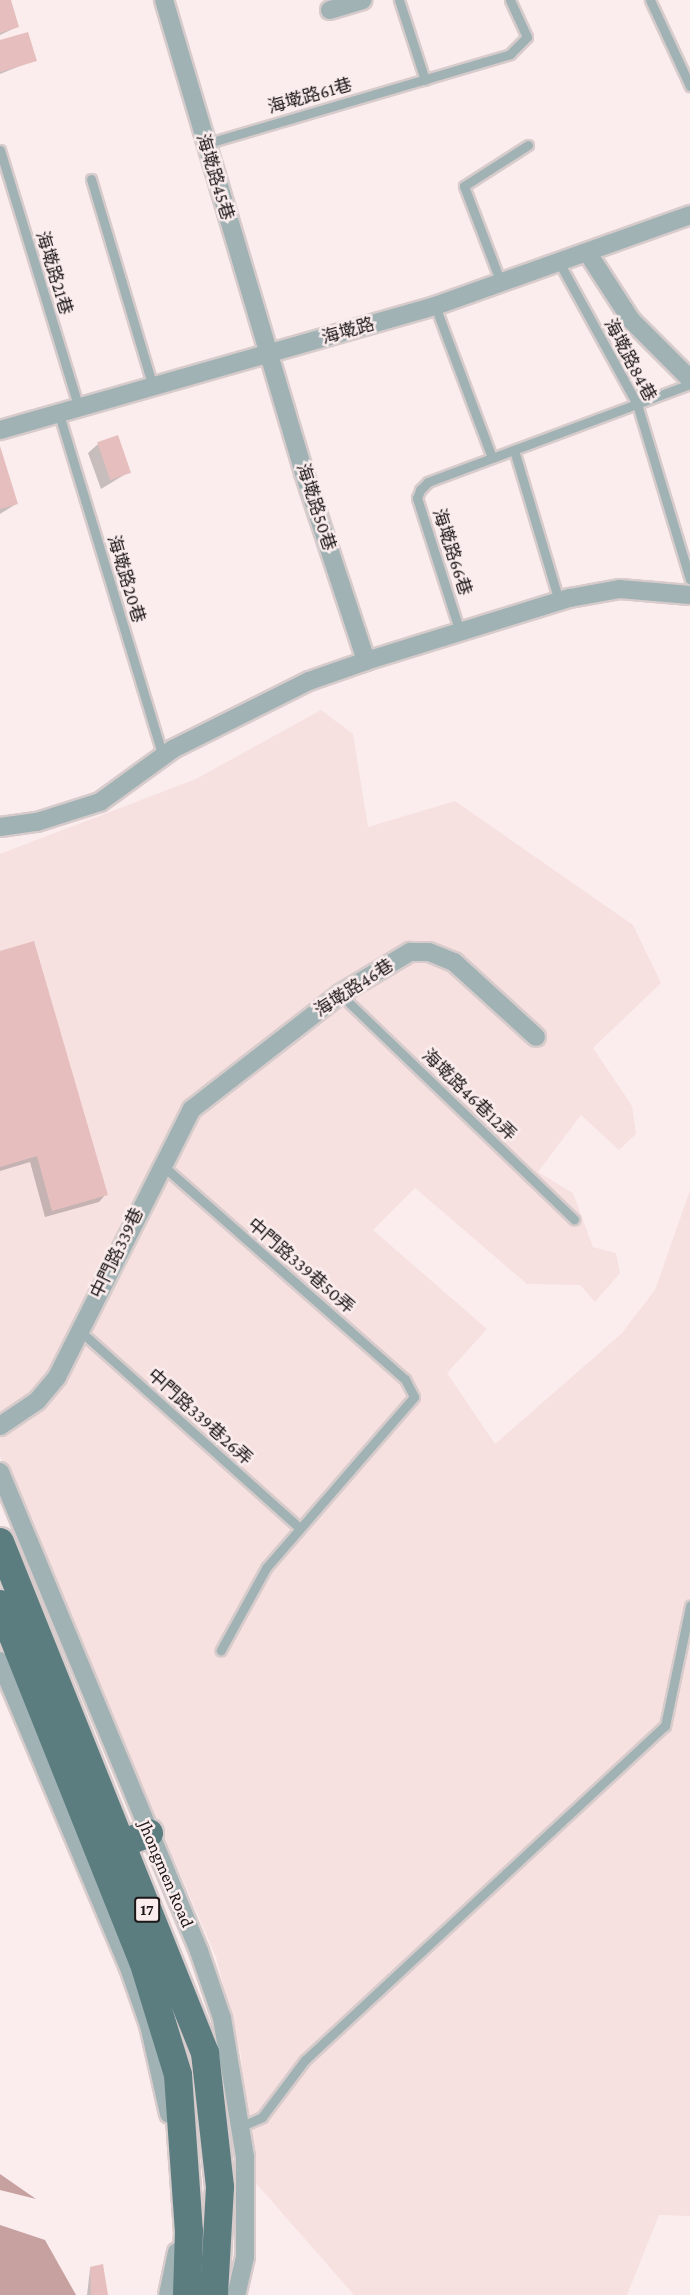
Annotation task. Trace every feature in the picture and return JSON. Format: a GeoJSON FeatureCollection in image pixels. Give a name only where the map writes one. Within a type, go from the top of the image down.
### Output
{"type":"FeatureCollection","features":[{"type":"Feature","properties":{"kind":"main road","name":"Jhongmen Road"},"geometry":{"type":"LineString","coordinates":[[0,1542],[74,1785],[121,1844],[205,2053],[220,2187],[186,2294]]}},
{"type":"Feature","properties":{"kind":"main road","name":"Jhongmen Road"},"geometry":{"type":"LineString","coordinates":[[0,1604],[143,1961],[178,2075],[186,2294]]}},
{"type":"Feature","properties":{"kind":"main road"},"geometry":{"type":"LineString","coordinates":[[121,1844],[149,1833]]}},
{"type":"Feature","properties":{"kind":"street","name":"海墘路45巷"},"geometry":{"type":"LineString","coordinates":[[164,0],[269,353]]}},
{"type":"Feature","properties":{"kind":"street"},"geometry":{"type":"LineString","coordinates":[[330,10],[363,0]]}},
{"type":"Feature","properties":{"kind":"street","name":"海墘路"},"geometry":{"type":"LineString","coordinates":[[0,430],[152,383],[435,306],[589,255],[690,215]]}},
{"type":"Feature","properties":{"kind":"street"},"geometry":{"type":"LineString","coordinates":[[589,255],[631,320],[690,378]]}},
{"type":"Feature","properties":{"kind":"street","name":"海墘路50巷"},"geometry":{"type":"LineString","coordinates":[[269,353],[366,661]]}},
{"type":"Feature","properties":{"kind":"street"},"geometry":{"type":"LineString","coordinates":[[0,827],[37,822],[100,802],[162,757],[277,696],[366,661],[559,601],[621,589],[690,596]]}},
{"type":"Feature","properties":{"kind":"street","name":"海墘路46巷"},"geometry":{"type":"LineString","coordinates":[[230,1075],[340,994],[410,952],[429,952],[454,962],[536,1037]]}},
{"type":"Feature","properties":{"kind":"street","name":"中門路339巷"},"geometry":{"type":"LineString","coordinates":[[0,1426],[37,1401],[57,1377],[160,1164],[192,1109],[230,1075]]}},
{"type":"Feature","properties":{"kind":"street","name":"Jhongmen Road"},"geometry":{"type":"LineString","coordinates":[[0,1472],[149,1833],[222,2018],[242,2126],[247,2214],[236,2295]]}},
{"type":"Feature","properties":{"kind":"street","name":"Jhongmen Road"},"geometry":{"type":"LineString","coordinates":[[0,1661],[74,1785]]}},
{"type":"Feature","properties":{"kind":"street"},"geometry":{"type":"LineString","coordinates":[[74,1785],[114,1749]]}},
{"type":"Feature","properties":{"kind":"lane"},"geometry":{"type":"LineString","coordinates":[[399,0],[424,80]]}},
{"type":"Feature","properties":{"kind":"lane","name":"海墘路61巷"},"geometry":{"type":"LineString","coordinates":[[205,144],[510,54],[525,44],[510,0]]}},
{"type":"Feature","properties":{"kind":"lane"},"geometry":{"type":"LineString","coordinates":[[650,0],[690,86]]}},
{"type":"Feature","properties":{"kind":"lane"},"geometry":{"type":"LineString","coordinates":[[501,283],[464,186],[528,145]]}},
{"type":"Feature","properties":{"kind":"lane","name":"海墘路21巷"},"geometry":{"type":"LineString","coordinates":[[0,150],[78,405]]}},
{"type":"Feature","properties":{"kind":"lane"},"geometry":{"type":"LineString","coordinates":[[91,179],[152,383]]}},
{"type":"Feature","properties":{"kind":"lane","name":"海墘路84巷"},"geometry":{"type":"LineString","coordinates":[[560,264],[637,404],[690,579]]}},
{"type":"Feature","properties":{"kind":"lane"},"geometry":{"type":"LineString","coordinates":[[435,306],[492,458]]}},
{"type":"Feature","properties":{"kind":"lane","name":"海墘路66巷"},"geometry":{"type":"LineString","coordinates":[[460,632],[417,498],[428,482],[690,384]]}},
{"type":"Feature","properties":{"kind":"lane","name":"海墘路20巷"},"geometry":{"type":"LineString","coordinates":[[58,411],[162,757]]}},
{"type":"Feature","properties":{"kind":"lane"},"geometry":{"type":"LineString","coordinates":[[514,450],[559,601]]}},
{"type":"Feature","properties":{"kind":"lane","name":"海墘路46巷12弄"},"geometry":{"type":"LineString","coordinates":[[340,994],[574,1219]]}},
{"type":"Feature","properties":{"kind":"lane","name":"中門路339巷50弄"},"geometry":{"type":"LineString","coordinates":[[160,1164],[405,1379],[414,1397],[300,1528]]}},
{"type":"Feature","properties":{"kind":"lane","name":"中門路339巷26弄"},"geometry":{"type":"LineString","coordinates":[[79,1330],[300,1528]]}},
{"type":"Feature","properties":{"kind":"lane"},"geometry":{"type":"LineString","coordinates":[[221,1650],[249,1594],[300,1528]]}},
{"type":"Feature","properties":{"kind":"lane"},"geometry":{"type":"LineString","coordinates":[[242,2126],[262,2117],[305,2060],[665,1726],[690,1606]]}},
{"type":"Feature","properties":{"kind":"shaded area"},"geometry":{"type":"Polygon","coordinates":[[[321,710],[353,734],[368,827],[455,801],[633,925],[661,983],[593,1048],[632,1106],[636,1134],[619,1150],[581,1115],[538,1172],[573,1193],[593,1247],[616,1253],[620,1273],[595,1302],[580,1285],[527,1284],[415,1188],[373,1230],[487,1329],[447,1373],[495,1444],[621,1334],[655,1290],[690,1190],[690,2216],[659,2215],[627,2295],[354,2295],[247,2173],[241,2055],[216,1957],[0,1456],[0,854],[196,779],[321,710]]]}},
{"type":"Feature","properties":{"kind":"shaded area"},"geometry":{"type":"Polygon","coordinates":[[[0,2174],[36,2199],[0,2190],[0,2174]]]}},
{"type":"Feature","properties":{"kind":"shaded area"},"geometry":{"type":"Polygon","coordinates":[[[0,2225],[45,2240],[76,2295],[0,2295],[0,2225]]]}},
{"type":"Feature","properties":{"kind":"building"},"geometry":{"type":"Polygon","coordinates":[[[0,0],[11,0],[19,27],[0,33],[0,0]]]}},
{"type":"Feature","properties":{"kind":"building"},"geometry":{"type":"Polygon","coordinates":[[[28,32],[37,61],[0,72],[0,40],[28,32]]]}},
{"type":"Feature","properties":{"kind":"building"},"geometry":{"type":"Polygon","coordinates":[[[118,435],[131,473],[110,480],[97,442],[118,435]]]}},
{"type":"Feature","properties":{"kind":"building"},"geometry":{"type":"Polygon","coordinates":[[[0,446],[18,504],[0,509],[0,446]]]}},
{"type":"Feature","properties":{"kind":"building"},"geometry":{"type":"Polygon","coordinates":[[[34,941],[108,1195],[52,1211],[37,1156],[0,1167],[0,951],[34,941]]]}},
{"type":"Feature","properties":{"kind":"building"},"geometry":{"type":"Polygon","coordinates":[[[103,2264],[108,2295],[91,2295],[90,2267],[103,2264]]]}}]}
